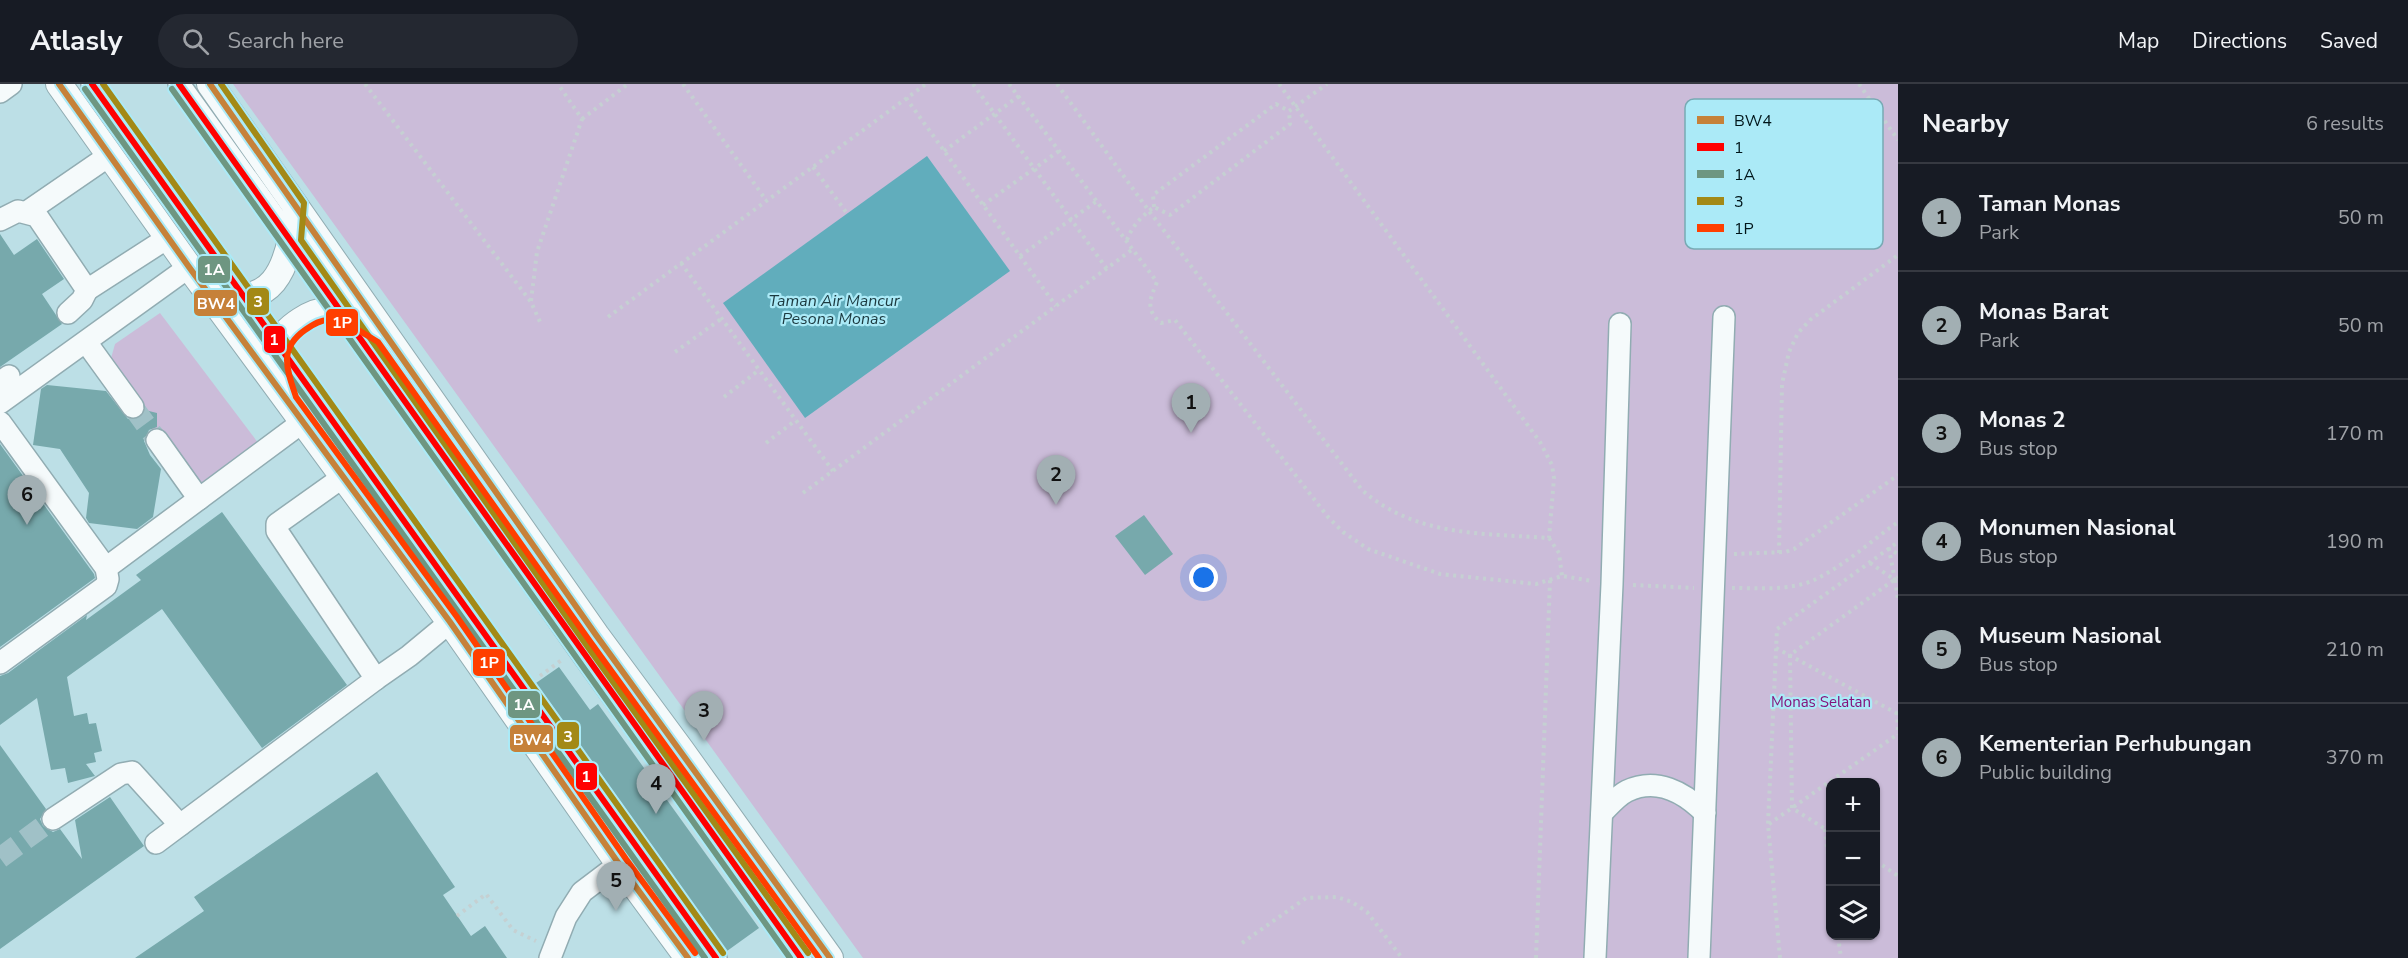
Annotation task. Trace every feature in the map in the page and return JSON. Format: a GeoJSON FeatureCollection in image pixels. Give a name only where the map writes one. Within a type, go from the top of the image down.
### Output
{"type":"FeatureCollection","features":[{"type":"Feature","properties":{"kind":"main road"},"geometry":{"type":"LineString","coordinates":[[59,84],[450,622],[619,864],[688,958]]}},
{"type":"Feature","properties":{"kind":"main road"},"geometry":{"type":"LineString","coordinates":[[210,84],[596,635],[830,958]]}},
{"type":"Feature","properties":{"kind":"main road"},"geometry":{"type":"LineString","coordinates":[[195,274],[221,293],[244,296],[271,284],[285,266],[292,242],[296,207]]}},
{"type":"Feature","properties":{"kind":"main road"},"geometry":{"type":"LineString","coordinates":[[288,401],[278,374],[279,343],[296,324],[314,313],[329,311],[345,315],[384,335]]}},
{"type":"Feature","properties":{"kind":"street"},"geometry":{"type":"LineString","coordinates":[[0,92],[11,84]]}},
{"type":"Feature","properties":{"kind":"street"},"geometry":{"type":"LineString","coordinates":[[92,84],[716,958]]}},
{"type":"Feature","properties":{"kind":"street"},"geometry":{"type":"LineString","coordinates":[[179,84],[345,315],[578,648],[801,958]]}},
{"type":"Feature","properties":{"kind":"street"},"geometry":{"type":"LineString","coordinates":[[27,212],[110,155]]}},
{"type":"Feature","properties":{"kind":"street"},"geometry":{"type":"LineString","coordinates":[[0,220],[13,213],[27,212],[37,216],[87,290]]}},
{"type":"Feature","properties":{"kind":"street"},"geometry":{"type":"LineString","coordinates":[[68,313],[82,300],[87,290],[169,237]]}},
{"type":"Feature","properties":{"kind":"street"},"geometry":{"type":"LineString","coordinates":[[0,403],[86,342],[195,274]]}},
{"type":"Feature","properties":{"kind":"street"},"geometry":{"type":"LineString","coordinates":[[1699,958],[1724,317]]}},
{"type":"Feature","properties":{"kind":"street"},"geometry":{"type":"LineString","coordinates":[[1595,958],[1612,584],[1620,324]]}},
{"type":"Feature","properties":{"kind":"street"},"geometry":{"type":"LineString","coordinates":[[86,342],[133,407]]}},
{"type":"Feature","properties":{"kind":"street"},"geometry":{"type":"LineString","coordinates":[[0,422],[106,568],[108,579],[106,586],[0,663]]}},
{"type":"Feature","properties":{"kind":"street"},"geometry":{"type":"LineString","coordinates":[[106,568],[304,422]]}},
{"type":"Feature","properties":{"kind":"street"},"geometry":{"type":"LineString","coordinates":[[157,441],[199,499]]}},
{"type":"Feature","properties":{"kind":"street"},"geometry":{"type":"LineString","coordinates":[[343,477],[277,524],[277,531],[376,679]]}},
{"type":"Feature","properties":{"kind":"street"},"geometry":{"type":"LineString","coordinates":[[156,843],[409,656],[450,622]]}},
{"type":"Feature","properties":{"kind":"street"},"geometry":{"type":"LineString","coordinates":[[53,819],[122,774],[132,772],[180,825]]}},
{"type":"Feature","properties":{"kind":"street"},"geometry":{"type":"LineString","coordinates":[[1602,813],[1628,790],[1648,786],[1675,790],[1685,795],[1705,813]]}},
{"type":"Feature","properties":{"kind":"street"},"geometry":{"type":"LineString","coordinates":[[552,954],[566,917],[582,892],[619,864]]}},
{"type":"Feature","properties":{"kind":"path"},"geometry":{"type":"LineString","coordinates":[[365,84],[531,302],[541,324]]}},
{"type":"Feature","properties":{"kind":"path"},"geometry":{"type":"LineString","coordinates":[[558,84],[582,119]]}},
{"type":"Feature","properties":{"kind":"path"},"geometry":{"type":"LineString","coordinates":[[531,302],[537,252],[582,119],[628,84]]}},
{"type":"Feature","properties":{"kind":"path"},"geometry":{"type":"LineString","coordinates":[[683,84],[766,201]]}},
{"type":"Feature","properties":{"kind":"path"},"geometry":{"type":"LineString","coordinates":[[608,317],[926,84]]}},
{"type":"Feature","properties":{"kind":"path"},"geometry":{"type":"LineString","coordinates":[[973,84],[1107,269]]}},
{"type":"Feature","properties":{"kind":"path"},"geometry":{"type":"LineString","coordinates":[[1010,84],[1157,282],[1149,302],[1154,317],[1161,323],[1175,320],[1328,517],[1343,532],[1368,549],[1440,574],[1536,584],[1562,576],[1612,584],[1714,589],[1785,587],[1813,580],[1831,570],[1898,522]]}},
{"type":"Feature","properties":{"kind":"path"},"geometry":{"type":"LineString","coordinates":[[1057,84],[1149,211],[1362,490],[1377,504],[1400,516],[1445,530],[1549,538]]}},
{"type":"Feature","properties":{"kind":"path"},"geometry":{"type":"LineString","coordinates":[[1279,84],[1540,442],[1552,465],[1554,478],[1549,538],[1559,552],[1562,576]]}},
{"type":"Feature","properties":{"kind":"path"},"geometry":{"type":"LineString","coordinates":[[1289,111],[1327,84]]}},
{"type":"Feature","properties":{"kind":"path"},"geometry":{"type":"LineString","coordinates":[[1859,84],[1869,99]]}},
{"type":"Feature","properties":{"kind":"path"},"geometry":{"type":"LineString","coordinates":[[944,151],[1019,96]]}},
{"type":"Feature","properties":{"kind":"path"},"geometry":{"type":"LineString","coordinates":[[906,98],[1056,306]]}},
{"type":"Feature","properties":{"kind":"path"},"geometry":{"type":"LineString","coordinates":[[1154,207],[1153,195],[1276,104],[1289,111]]}},
{"type":"Feature","properties":{"kind":"path"},"geometry":{"type":"LineString","coordinates":[[1154,207],[1170,215],[1290,124],[1289,111]]}},
{"type":"Feature","properties":{"kind":"path"},"geometry":{"type":"LineString","coordinates":[[1883,118],[1898,140]]}},
{"type":"Feature","properties":{"kind":"path"},"geometry":{"type":"LineString","coordinates":[[983,205],[1059,151]]}},
{"type":"Feature","properties":{"kind":"path"},"geometry":{"type":"LineString","coordinates":[[813,167],[846,212]]}},
{"type":"Feature","properties":{"kind":"path"},"geometry":{"type":"LineString","coordinates":[[1020,256],[1097,201]]}},
{"type":"Feature","properties":{"kind":"path"},"geometry":{"type":"LineString","coordinates":[[1127,241],[1130,231],[1154,207]]}},
{"type":"Feature","properties":{"kind":"path"},"geometry":{"type":"LineString","coordinates":[[803,493],[1133,249]]}},
{"type":"Feature","properties":{"kind":"path"},"geometry":{"type":"LineString","coordinates":[[1779,553],[1782,384],[1789,352],[1798,333],[1810,320],[1898,255]]}},
{"type":"Feature","properties":{"kind":"path"},"geometry":{"type":"LineString","coordinates":[[681,263],[833,471]]}},
{"type":"Feature","properties":{"kind":"path"},"geometry":{"type":"LineString","coordinates":[[675,352],[721,319]]}},
{"type":"Feature","properties":{"kind":"path"},"geometry":{"type":"LineString","coordinates":[[724,397],[759,370]]}},
{"type":"Feature","properties":{"kind":"path"},"geometry":{"type":"LineString","coordinates":[[765,443],[796,420]]}},
{"type":"Feature","properties":{"kind":"path"},"geometry":{"type":"LineString","coordinates":[[1715,555],[1779,553],[1794,549],[1898,475]]}},
{"type":"Feature","properties":{"kind":"path"},"geometry":{"type":"LineString","coordinates":[[1780,958],[1768,824],[1777,629],[1898,543]]}},
{"type":"Feature","properties":{"kind":"path"},"geometry":{"type":"LineString","coordinates":[[1889,549],[1898,554]]}},
{"type":"Feature","properties":{"kind":"path"},"geometry":{"type":"LineString","coordinates":[[1889,549],[1898,600]]}},
{"type":"Feature","properties":{"kind":"path"},"geometry":{"type":"LineString","coordinates":[[1870,563],[1896,579]]}},
{"type":"Feature","properties":{"kind":"path"},"geometry":{"type":"LineString","coordinates":[[1790,655],[1896,579]]}},
{"type":"Feature","properties":{"kind":"path"},"geometry":{"type":"LineString","coordinates":[[1536,958],[1550,580]]}},
{"type":"Feature","properties":{"kind":"path"},"geometry":{"type":"LineString","coordinates":[[522,688],[544,675],[578,648]]}},
{"type":"Feature","properties":{"kind":"path"},"geometry":{"type":"LineString","coordinates":[[1768,824],[1898,734],[1897,713],[1776,648]]}},
{"type":"Feature","properties":{"kind":"path"},"geometry":{"type":"LineString","coordinates":[[1790,655],[1792,808]]}},
{"type":"Feature","properties":{"kind":"path"},"geometry":{"type":"LineString","coordinates":[[1792,808],[1825,829],[1826,838]]}},
{"type":"Feature","properties":{"kind":"path"},"geometry":{"type":"LineString","coordinates":[[1880,864],[1898,876]]}},
{"type":"Feature","properties":{"kind":"path"},"geometry":{"type":"LineString","coordinates":[[457,916],[486,894],[513,930],[552,954]]}},
{"type":"Feature","properties":{"kind":"path"},"geometry":{"type":"LineString","coordinates":[[1242,943],[1306,898],[1337,897],[1352,902],[1367,912],[1402,958]]}},
{"type":"Feature","properties":{"kind":"path"},"geometry":{"type":"LineString","coordinates":[[1839,940],[1841,958]]}},
{"type":"Feature","properties":{"kind":"green space","name":"Monas Selatan"},"geometry":{"type":"Polygon","coordinates":[[[233,84],[1898,84],[1898,958],[863,958],[233,84]]]}},
{"type":"Feature","properties":{"kind":"green space"},"geometry":{"type":"Polygon","coordinates":[[[160,313],[268,456],[213,495],[193,487],[108,369],[115,344],[160,313]]]}},
{"type":"Feature","properties":{"kind":"water","name":"Taman Air Mancur Pesona Monas"},"geometry":{"type":"Polygon","coordinates":[[[927,156],[1010,271],[805,418],[723,303],[927,156]]]}},
{"type":"Feature","properties":{"kind":"building"},"geometry":{"type":"Polygon","coordinates":[[[0,234],[14,255],[37,239],[64,279],[42,294],[62,324],[0,367],[0,234]]]}},
{"type":"Feature","properties":{"kind":"building"},"geometry":{"type":"Polygon","coordinates":[[[47,385],[106,391],[128,419],[140,418],[145,410],[157,413],[157,427],[149,430],[144,441],[150,455],[161,469],[153,517],[137,529],[89,523],[86,518],[89,493],[60,449],[33,445],[41,389],[47,385]]]}},
{"type":"Feature","properties":{"kind":"building"},"geometry":{"type":"Polygon","coordinates":[[[0,444],[95,578],[0,647],[0,444]]]}},
{"type":"Feature","properties":{"kind":"building"},"geometry":{"type":"Polygon","coordinates":[[[222,512],[347,685],[262,748],[162,609],[67,677],[74,716],[87,713],[89,724],[96,723],[102,751],[94,753],[96,762],[86,764],[95,776],[68,783],[65,768],[51,770],[37,698],[0,725],[0,676],[8,673],[87,615],[86,620],[141,580],[136,575],[222,512]]]}},
{"type":"Feature","properties":{"kind":"building"},"geometry":{"type":"Polygon","coordinates":[[[1144,515],[1173,554],[1145,575],[1115,536],[1144,515]]]}},
{"type":"Feature","properties":{"kind":"building"},"geometry":{"type":"Polygon","coordinates":[[[559,667],[590,710],[598,704],[759,928],[727,951],[536,683],[559,667]]]}},
{"type":"Feature","properties":{"kind":"building"},"geometry":{"type":"Polygon","coordinates":[[[0,745],[46,809],[40,819],[43,826],[53,832],[60,829],[82,859],[75,820],[110,797],[144,846],[0,949],[0,745]]]}},
{"type":"Feature","properties":{"kind":"building"},"geometry":{"type":"Polygon","coordinates":[[[377,772],[455,887],[443,895],[471,936],[485,926],[507,958],[135,958],[204,911],[194,897],[377,772]]]}},
{"type":"Feature","properties":{"kind":"tunnel"},"geometry":{"type":"LineString","coordinates":[[133,407],[157,440]]}},
{"type":"Feature","properties":{"kind":"tunnel"},"geometry":{"type":"LineString","coordinates":[[0,858],[53,819]]}},
{"type":"Feature","properties":{"kind":"transit line","name":"BW4"},"geometry":{"type":"LineString","coordinates":[[59,84],[189,267],[450,622],[619,864],[688,958]]}},
{"type":"Feature","properties":{"kind":"transit line","name":"1"},"geometry":{"type":"LineString","coordinates":[[92,84],[716,958]]}},
{"type":"Feature","properties":{"kind":"transit line","name":"3"},"geometry":{"type":"LineString","coordinates":[[103,84],[723,953]]}},
{"type":"Feature","properties":{"kind":"transit line","name":"1"},"geometry":{"type":"LineString","coordinates":[[179,84],[801,958]]}},
{"type":"Feature","properties":{"kind":"transit line","name":"BW4"},"geometry":{"type":"LineString","coordinates":[[210,84],[596,635],[830,958]]}},
{"type":"Feature","properties":{"kind":"transit line","name":"3"},"geometry":{"type":"LineString","coordinates":[[221,84],[304,203],[301,240],[585,643],[808,953]]}},
{"type":"Feature","properties":{"kind":"transit line","name":"1A"},"geometry":{"type":"LineString","coordinates":[[85,89],[705,958]]}},
{"type":"Feature","properties":{"kind":"transit line","name":"1A"},"geometry":{"type":"LineString","coordinates":[[172,89],[790,958]]}},
{"type":"Feature","properties":{"kind":"transit line","name":"1P"},"geometry":{"type":"LineString","coordinates":[[695,953],[626,859],[457,617],[296,397],[288,369],[288,352],[296,337],[317,322],[337,321],[355,328],[378,342],[589,640],[819,958]]}},
{"type":"Feature","properties":{"kind":"place","name":"Taman Monas"},"geometry":{"type":"Point","coordinates":[1191,433]}},
{"type":"Feature","properties":{"kind":"place","name":"Monas Barat"},"geometry":{"type":"Point","coordinates":[1056,505]}},
{"type":"Feature","properties":{"kind":"place","name":"Kementerian Perhubungan"},"geometry":{"type":"Point","coordinates":[27,525]}},
{"type":"Feature","properties":{"kind":"place","name":"Monas 2"},"geometry":{"type":"Point","coordinates":[704,741]}},
{"type":"Feature","properties":{"kind":"place","name":"Monumen Nasional"},"geometry":{"type":"Point","coordinates":[656,814]}},
{"type":"Feature","properties":{"kind":"place","name":"Museum Nasional"},"geometry":{"type":"Point","coordinates":[616,911]}}]}
